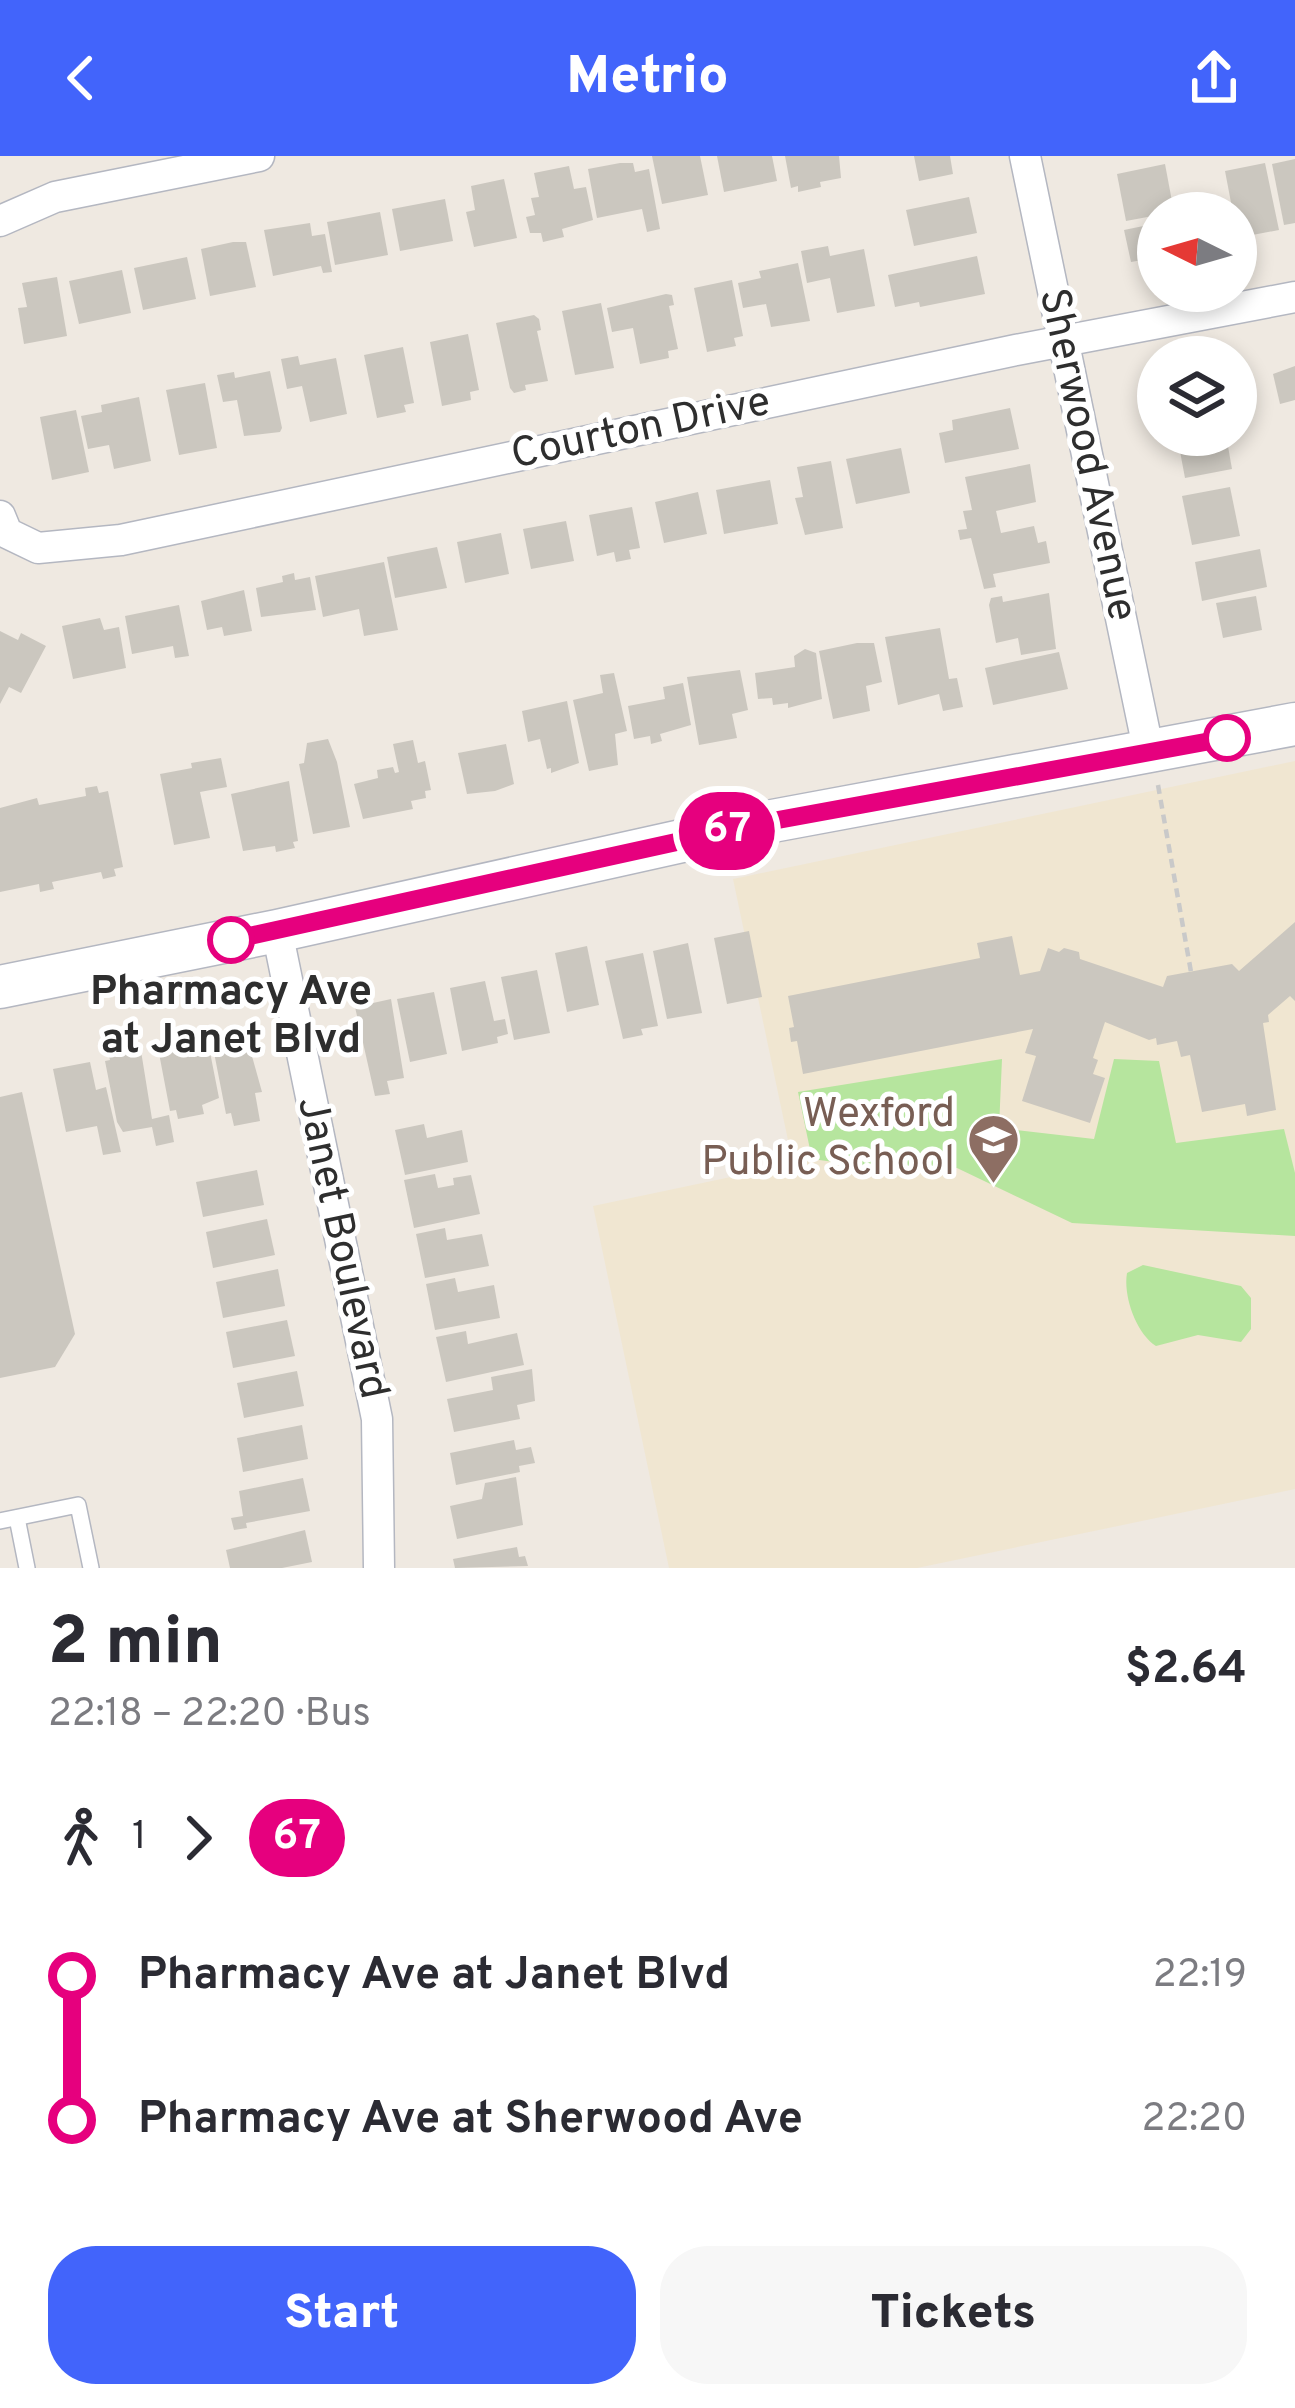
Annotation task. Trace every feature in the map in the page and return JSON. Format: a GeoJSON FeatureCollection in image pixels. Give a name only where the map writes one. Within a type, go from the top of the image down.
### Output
{"type":"FeatureCollection","features":[{"type":"Feature","properties":{"kind":"street"},"geometry":{"type":"LineString","coordinates":[[0,221],[55,196],[259,156]]}},
{"type":"Feature","properties":{"kind":"street","name":"Sherwood Avenue"},"geometry":{"type":"LineString","coordinates":[[1025,156],[1153,769]]}},
{"type":"Feature","properties":{"kind":"street","name":"Courton Drive"},"geometry":{"type":"LineString","coordinates":[[0,516],[7,533],[38,548],[121,540],[1016,350],[1295,297]]}},
{"type":"Feature","properties":{"kind":"street"},"geometry":{"type":"LineString","coordinates":[[0,987],[767,822],[1153,769],[1295,724]]}},
{"type":"Feature","properties":{"kind":"street","name":"Janet Boulevard"},"geometry":{"type":"LineString","coordinates":[[277,931],[377,1419],[379,1568]]}},
{"type":"Feature","properties":{"kind":"lane"},"geometry":{"type":"LineString","coordinates":[[27,1568],[9,1520],[78,1504],[91,1568]]}},
{"type":"Feature","properties":{"kind":"path"},"geometry":{"type":"LineString","coordinates":[[1153,769],[1191,972]]}},
{"type":"Feature","properties":{"kind":"shaded area","name":"Wexford Public School"},"geometry":{"type":"Polygon","coordinates":[[[1295,761],[1295,1489],[917,1568],[669,1568],[593,1206],[793,1164],[733,879],[1295,761]]]}},
{"type":"Feature","properties":{"kind":"green space"},"geometry":{"type":"Polygon","coordinates":[[[1002,1059],[999,1128],[1094,1139],[1114,1059],[1159,1061],[1176,1143],[1284,1129],[1295,1173],[1295,1236],[1072,1223],[957,1168],[886,1169],[812,1159],[798,1092],[1002,1059]]]}},
{"type":"Feature","properties":{"kind":"green space"},"geometry":{"type":"Polygon","coordinates":[[[1143,1265],[1241,1286],[1251,1298],[1251,1329],[1241,1342],[1198,1335],[1156,1346],[1137,1323],[1127,1292],[1127,1273],[1143,1265]]]}},
{"type":"Feature","properties":{"kind":"building"},"geometry":{"type":"Polygon","coordinates":[[[652,156],[700,156],[708,195],[662,204],[652,156]]]}},
{"type":"Feature","properties":{"kind":"building"},"geometry":{"type":"Polygon","coordinates":[[[717,156],[772,156],[777,181],[724,192],[717,156]]]}},
{"type":"Feature","properties":{"kind":"building"},"geometry":{"type":"Polygon","coordinates":[[[785,156],[839,156],[841,178],[798,192],[798,186],[791,188],[785,156]]]}},
{"type":"Feature","properties":{"kind":"building"},"geometry":{"type":"Polygon","coordinates":[[[914,156],[950,156],[953,174],[919,181],[914,156]]]}},
{"type":"Feature","properties":{"kind":"building"},"geometry":{"type":"Polygon","coordinates":[[[1295,159],[1295,223],[1284,225],[1272,164],[1295,159]]]}},
{"type":"Feature","properties":{"kind":"building"},"geometry":{"type":"Polygon","coordinates":[[[633,163],[635,172],[649,169],[660,229],[647,232],[642,209],[597,218],[588,169],[633,163]]]}},
{"type":"Feature","properties":{"kind":"building"},"geometry":{"type":"Polygon","coordinates":[[[1265,163],[1279,230],[1257,234],[1257,192],[1229,192],[1225,171],[1265,163]]]}},
{"type":"Feature","properties":{"kind":"building"},"geometry":{"type":"Polygon","coordinates":[[[1165,164],[1170,192],[1137,192],[1137,219],[1126,221],[1117,174],[1165,164]]]}},
{"type":"Feature","properties":{"kind":"building"},"geometry":{"type":"Polygon","coordinates":[[[569,166],[574,189],[586,187],[593,220],[562,229],[564,237],[543,242],[541,233],[530,233],[526,217],[535,215],[531,198],[539,197],[534,173],[569,166]]]}},
{"type":"Feature","properties":{"kind":"building"},"geometry":{"type":"Polygon","coordinates":[[[504,179],[517,238],[474,247],[466,212],[475,210],[471,186],[504,179]]]}},
{"type":"Feature","properties":{"kind":"building"},"geometry":{"type":"Polygon","coordinates":[[[969,197],[977,233],[914,246],[906,210],[969,197]]]}},
{"type":"Feature","properties":{"kind":"building"},"geometry":{"type":"Polygon","coordinates":[[[445,199],[453,241],[400,251],[392,209],[445,199]]]}},
{"type":"Feature","properties":{"kind":"building"},"geometry":{"type":"Polygon","coordinates":[[[380,212],[388,255],[335,265],[327,222],[380,212]]]}},
{"type":"Feature","properties":{"kind":"building"},"geometry":{"type":"Polygon","coordinates":[[[310,223],[312,236],[325,234],[332,272],[323,273],[321,266],[273,276],[264,230],[310,223]]]}},
{"type":"Feature","properties":{"kind":"building"},"geometry":{"type":"Polygon","coordinates":[[[1137,227],[1137,261],[1131,262],[1124,230],[1137,227]]]}},
{"type":"Feature","properties":{"kind":"building"},"geometry":{"type":"Polygon","coordinates":[[[246,242],[256,287],[210,296],[201,249],[246,242]]]}},
{"type":"Feature","properties":{"kind":"building"},"geometry":{"type":"Polygon","coordinates":[[[828,246],[830,256],[864,249],[875,306],[837,313],[830,278],[807,283],[801,251],[828,246]]]}},
{"type":"Feature","properties":{"kind":"building"},"geometry":{"type":"Polygon","coordinates":[[[977,256],[985,294],[895,307],[888,275],[977,256]]]}},
{"type":"Feature","properties":{"kind":"building"},"geometry":{"type":"Polygon","coordinates":[[[187,257],[196,299],[143,310],[134,268],[187,257]]]}},
{"type":"Feature","properties":{"kind":"building"},"geometry":{"type":"Polygon","coordinates":[[[798,263],[810,321],[771,327],[766,304],[743,308],[738,283],[761,278],[759,271],[798,263]]]}},
{"type":"Feature","properties":{"kind":"building"},"geometry":{"type":"Polygon","coordinates":[[[122,270],[131,313],[79,324],[69,281],[122,270]]]}},
{"type":"Feature","properties":{"kind":"building"},"geometry":{"type":"Polygon","coordinates":[[[57,277],[67,336],[24,344],[18,308],[27,307],[22,283],[57,277]]]}},
{"type":"Feature","properties":{"kind":"building"},"geometry":{"type":"Polygon","coordinates":[[[732,280],[743,336],[734,338],[736,346],[707,352],[694,288],[732,280]]]}},
{"type":"Feature","properties":{"kind":"building"},"geometry":{"type":"Polygon","coordinates":[[[672,295],[674,305],[669,306],[678,349],[668,351],[669,358],[640,364],[633,328],[612,332],[607,308],[672,295]]]}},
{"type":"Feature","properties":{"kind":"building"},"geometry":{"type":"Polygon","coordinates":[[[601,303],[614,368],[575,375],[562,311],[601,303]]]}},
{"type":"Feature","properties":{"kind":"building"},"geometry":{"type":"Polygon","coordinates":[[[534,315],[539,319],[541,330],[537,331],[548,381],[525,385],[526,390],[514,393],[496,323],[534,315]]]}},
{"type":"Feature","properties":{"kind":"building"},"geometry":{"type":"Polygon","coordinates":[[[468,334],[479,390],[470,392],[471,400],[442,406],[430,342],[468,334]]]}},
{"type":"Feature","properties":{"kind":"building"},"geometry":{"type":"Polygon","coordinates":[[[403,347],[414,403],[404,405],[406,412],[377,418],[364,355],[403,347]]]}},
{"type":"Feature","properties":{"kind":"building"},"geometry":{"type":"Polygon","coordinates":[[[298,356],[300,365],[336,358],[347,414],[310,422],[302,386],[287,389],[281,359],[298,356]]]}},
{"type":"Feature","properties":{"kind":"building"},"geometry":{"type":"Polygon","coordinates":[[[1295,366],[1295,400],[1280,404],[1273,374],[1295,366]]]}},
{"type":"Feature","properties":{"kind":"building"},"geometry":{"type":"Polygon","coordinates":[[[270,371],[282,428],[244,436],[237,400],[223,402],[217,375],[234,372],[235,378],[270,371]]]}},
{"type":"Feature","properties":{"kind":"building"},"geometry":{"type":"Polygon","coordinates":[[[205,383],[217,448],[179,455],[166,390],[205,383]]]}},
{"type":"Feature","properties":{"kind":"building"},"geometry":{"type":"Polygon","coordinates":[[[139,397],[151,461],[114,469],[109,445],[88,449],[81,416],[102,412],[101,405],[139,397]]]}},
{"type":"Feature","properties":{"kind":"building"},"geometry":{"type":"Polygon","coordinates":[[[1010,408],[1019,449],[945,463],[939,433],[953,430],[952,420],[1010,408]]]}},
{"type":"Feature","properties":{"kind":"building"},"geometry":{"type":"Polygon","coordinates":[[[76,410],[89,472],[52,480],[40,417],[76,410]]]}},
{"type":"Feature","properties":{"kind":"building"},"geometry":{"type":"Polygon","coordinates":[[[901,448],[910,493],[856,504],[846,459],[901,448]]]}},
{"type":"Feature","properties":{"kind":"building"},"geometry":{"type":"Polygon","coordinates":[[[1181,456],[1230,456],[1232,469],[1185,478],[1181,456]]]}},
{"type":"Feature","properties":{"kind":"building"},"geometry":{"type":"Polygon","coordinates":[[[831,461],[843,528],[805,535],[795,498],[803,497],[797,467],[831,461]]]}},
{"type":"Feature","properties":{"kind":"building"},"geometry":{"type":"Polygon","coordinates":[[[1030,464],[1036,502],[996,511],[1001,533],[1034,526],[1038,543],[1046,541],[1050,563],[993,574],[996,587],[984,589],[971,538],[960,540],[958,530],[967,529],[963,511],[972,510],[965,477],[1030,464]]]}},
{"type":"Feature","properties":{"kind":"building"},"geometry":{"type":"Polygon","coordinates":[[[770,480],[778,524],[724,534],[716,490],[770,480]]]}},
{"type":"Feature","properties":{"kind":"building"},"geometry":{"type":"Polygon","coordinates":[[[1230,487],[1240,536],[1192,545],[1182,496],[1230,487]]]}},
{"type":"Feature","properties":{"kind":"building"},"geometry":{"type":"Polygon","coordinates":[[[698,492],[707,534],[664,543],[655,502],[698,492]]]}},
{"type":"Feature","properties":{"kind":"building"},"geometry":{"type":"Polygon","coordinates":[[[632,507],[640,548],[629,550],[631,559],[616,562],[614,552],[597,556],[589,515],[632,507]]]}},
{"type":"Feature","properties":{"kind":"building"},"geometry":{"type":"Polygon","coordinates":[[[566,521],[574,561],[531,569],[523,529],[566,521]]]}},
{"type":"Feature","properties":{"kind":"building"},"geometry":{"type":"Polygon","coordinates":[[[501,533],[509,574],[465,583],[457,542],[501,533]]]}},
{"type":"Feature","properties":{"kind":"building"},"geometry":{"type":"Polygon","coordinates":[[[437,547],[447,588],[395,598],[387,557],[437,547]]]}},
{"type":"Feature","properties":{"kind":"building"},"geometry":{"type":"Polygon","coordinates":[[[1260,549],[1267,587],[1202,601],[1195,562],[1260,549]]]}},
{"type":"Feature","properties":{"kind":"building"},"geometry":{"type":"Polygon","coordinates":[[[384,562],[398,630],[364,636],[359,609],[323,617],[315,576],[384,562]]]}},
{"type":"Feature","properties":{"kind":"building"},"geometry":{"type":"Polygon","coordinates":[[[294,573],[295,580],[310,577],[316,610],[261,617],[256,588],[283,582],[282,576],[294,573]]]}},
{"type":"Feature","properties":{"kind":"building"},"geometry":{"type":"Polygon","coordinates":[[[244,590],[252,631],[224,636],[222,627],[207,630],[201,601],[244,590]]]}},
{"type":"Feature","properties":{"kind":"building"},"geometry":{"type":"Polygon","coordinates":[[[1049,593],[1056,649],[1021,655],[1018,638],[996,643],[991,598],[1002,596],[1003,602],[1049,593]]]}},
{"type":"Feature","properties":{"kind":"building"},"geometry":{"type":"Polygon","coordinates":[[[1256,596],[1262,630],[1223,638],[1216,603],[1256,596]]]}},
{"type":"Feature","properties":{"kind":"building"},"geometry":{"type":"Polygon","coordinates":[[[179,605],[189,656],[175,658],[173,646],[132,654],[125,616],[179,605]]]}},
{"type":"Feature","properties":{"kind":"building"},"geometry":{"type":"Polygon","coordinates":[[[100,618],[104,630],[119,627],[126,668],[73,679],[62,626],[100,618]]]}},
{"type":"Feature","properties":{"kind":"building"},"geometry":{"type":"Polygon","coordinates":[[[940,628],[949,679],[957,678],[963,707],[943,711],[939,694],[898,705],[885,637],[940,628]]]}},
{"type":"Feature","properties":{"kind":"building"},"geometry":{"type":"Polygon","coordinates":[[[0,631],[18,640],[21,633],[46,646],[21,693],[9,687],[0,704],[0,631]]]}},
{"type":"Feature","properties":{"kind":"building"},"geometry":{"type":"Polygon","coordinates":[[[874,643],[882,682],[866,686],[870,711],[833,719],[819,651],[874,643]]]}},
{"type":"Feature","properties":{"kind":"building"},"geometry":{"type":"Polygon","coordinates":[[[805,649],[816,653],[822,699],[788,708],[788,703],[773,705],[772,698],[758,699],[755,673],[795,667],[794,656],[805,649]]]}},
{"type":"Feature","properties":{"kind":"building"},"geometry":{"type":"Polygon","coordinates":[[[1059,652],[1068,689],[993,705],[985,668],[1059,652]]]}},
{"type":"Feature","properties":{"kind":"building"},"geometry":{"type":"Polygon","coordinates":[[[740,670],[748,710],[732,714],[737,738],[699,745],[687,677],[740,670]]]}},
{"type":"Feature","properties":{"kind":"building"},"geometry":{"type":"Polygon","coordinates":[[[614,673],[627,731],[615,734],[618,765],[589,771],[573,700],[603,693],[600,675],[614,673]]]}},
{"type":"Feature","properties":{"kind":"building"},"geometry":{"type":"Polygon","coordinates":[[[683,683],[691,725],[660,734],[662,741],[651,744],[650,736],[634,739],[628,706],[665,699],[663,687],[683,683]]]}},
{"type":"Feature","properties":{"kind":"building"},"geometry":{"type":"Polygon","coordinates":[[[567,701],[579,763],[551,773],[540,739],[528,742],[522,711],[567,701]]]}},
{"type":"Feature","properties":{"kind":"building"},"geometry":{"type":"Polygon","coordinates":[[[328,739],[350,827],[313,834],[299,764],[304,763],[307,743],[328,739]]]}},
{"type":"Feature","properties":{"kind":"building"},"geometry":{"type":"Polygon","coordinates":[[[413,740],[418,763],[425,761],[431,790],[425,791],[426,798],[411,801],[413,809],[363,819],[354,784],[378,778],[377,770],[393,767],[399,772],[393,744],[413,740]]]}},
{"type":"Feature","properties":{"kind":"building"},"geometry":{"type":"Polygon","coordinates":[[[506,744],[514,784],[467,794],[458,753],[506,744]]]}},
{"type":"Feature","properties":{"kind":"building"},"geometry":{"type":"Polygon","coordinates":[[[221,758],[227,787],[200,792],[210,838],[174,845],[160,774],[221,758]]]}},
{"type":"Feature","properties":{"kind":"building"},"geometry":{"type":"Polygon","coordinates":[[[289,781],[298,841],[293,842],[295,848],[243,851],[231,794],[289,781]]]}},
{"type":"Feature","properties":{"kind":"building"},"geometry":{"type":"Polygon","coordinates":[[[97,786],[99,793],[108,791],[123,867],[114,869],[116,876],[103,879],[101,872],[52,882],[54,889],[40,892],[39,884],[0,892],[0,808],[37,798],[39,805],[86,796],[85,788],[97,786]]]}},
{"type":"Feature","properties":{"kind":"building"},"geometry":{"type":"Polygon","coordinates":[[[1295,922],[1295,1001],[1290,996],[1263,1023],[1276,1110],[1247,1116],[1245,1104],[1202,1112],[1190,1055],[1181,1057],[1177,1041],[1157,1045],[1156,1038],[1149,1040],[1105,1022],[1093,1074],[1105,1078],[1090,1123],[1022,1101],[1036,1056],[1025,1053],[1033,1029],[803,1074],[797,1041],[791,1042],[789,1028],[794,1027],[788,996],[980,958],[977,943],[1012,936],[1020,975],[1040,971],[1048,948],[1059,952],[1064,948],[1079,952],[1080,959],[1163,987],[1167,976],[1232,964],[1239,971],[1295,922]]]}},
{"type":"Feature","properties":{"kind":"building"},"geometry":{"type":"Polygon","coordinates":[[[749,931],[762,997],[727,1004],[714,938],[749,931]]]}},
{"type":"Feature","properties":{"kind":"building"},"geometry":{"type":"Polygon","coordinates":[[[688,943],[702,1013],[667,1019],[653,951],[688,943]]]}},
{"type":"Feature","properties":{"kind":"building"},"geometry":{"type":"Polygon","coordinates":[[[587,946],[599,1005],[567,1012],[555,953],[587,946]]]}},
{"type":"Feature","properties":{"kind":"building"},"geometry":{"type":"Polygon","coordinates":[[[643,953],[658,1026],[623,1039],[605,961],[643,953]]]}},
{"type":"Feature","properties":{"kind":"building"},"geometry":{"type":"Polygon","coordinates":[[[537,970],[550,1033],[514,1040],[501,977],[537,970]]]}},
{"type":"Feature","properties":{"kind":"building"},"geometry":{"type":"Polygon","coordinates":[[[485,981],[494,1021],[505,1019],[508,1034],[497,1037],[498,1043],[462,1051],[450,988],[485,981]]]}},
{"type":"Feature","properties":{"kind":"building"},"geometry":{"type":"Polygon","coordinates":[[[434,992],[447,1054],[410,1062],[397,999],[434,992]]]}},
{"type":"Feature","properties":{"kind":"building"},"geometry":{"type":"Polygon","coordinates":[[[391,999],[404,1078],[387,1081],[390,1094],[375,1096],[355,1007],[391,999]]]}},
{"type":"Feature","properties":{"kind":"building"},"geometry":{"type":"Polygon","coordinates":[[[245,1031],[262,1092],[255,1093],[260,1121],[234,1126],[231,1113],[226,1114],[211,1037],[245,1031]]]}},
{"type":"Feature","properties":{"kind":"building"},"geometry":{"type":"Polygon","coordinates":[[[193,1038],[195,1050],[209,1047],[219,1098],[202,1105],[204,1114],[178,1119],[176,1110],[170,1111],[158,1048],[193,1038]]]}},
{"type":"Feature","properties":{"kind":"building"},"geometry":{"type":"Polygon","coordinates":[[[136,1045],[137,1052],[141,1051],[152,1119],[169,1115],[174,1142],[156,1146],[152,1127],[123,1132],[117,1122],[105,1061],[110,1060],[108,1051],[136,1045]]]}},
{"type":"Feature","properties":{"kind":"building"},"geometry":{"type":"Polygon","coordinates":[[[90,1062],[96,1090],[106,1087],[121,1152],[103,1155],[97,1126],[66,1132],[53,1069],[90,1062]]]}},
{"type":"Feature","properties":{"kind":"building"},"geometry":{"type":"Polygon","coordinates":[[[22,1092],[75,1334],[55,1367],[0,1378],[0,1097],[22,1092]]]}},
{"type":"Feature","properties":{"kind":"building"},"geometry":{"type":"Polygon","coordinates":[[[424,1124],[427,1138],[462,1130],[468,1162],[405,1175],[395,1130],[424,1124]]]}},
{"type":"Feature","properties":{"kind":"building"},"geometry":{"type":"Polygon","coordinates":[[[257,1170],[264,1205],[203,1217],[196,1182],[257,1170]]]}},
{"type":"Feature","properties":{"kind":"building"},"geometry":{"type":"Polygon","coordinates":[[[435,1174],[438,1188],[454,1185],[453,1178],[471,1175],[480,1214],[414,1228],[404,1180],[435,1174]]]}},
{"type":"Feature","properties":{"kind":"building"},"geometry":{"type":"Polygon","coordinates":[[[267,1219],[275,1255],[213,1268],[206,1232],[267,1219]]]}},
{"type":"Feature","properties":{"kind":"building"},"geometry":{"type":"Polygon","coordinates":[[[445,1228],[447,1240],[482,1234],[489,1266],[425,1278],[416,1234],[445,1228]]]}},
{"type":"Feature","properties":{"kind":"building"},"geometry":{"type":"Polygon","coordinates":[[[278,1269],[285,1306],[223,1318],[216,1282],[278,1269]]]}},
{"type":"Feature","properties":{"kind":"building"},"geometry":{"type":"Polygon","coordinates":[[[455,1278],[458,1292],[494,1285],[500,1318],[435,1330],[426,1284],[455,1278]]]}},
{"type":"Feature","properties":{"kind":"building"},"geometry":{"type":"Polygon","coordinates":[[[287,1320],[295,1356],[233,1368],[226,1332],[287,1320]]]}},
{"type":"Feature","properties":{"kind":"building"},"geometry":{"type":"Polygon","coordinates":[[[466,1331],[468,1344],[517,1333],[524,1365],[446,1382],[436,1337],[466,1331]]]}},
{"type":"Feature","properties":{"kind":"building"},"geometry":{"type":"Polygon","coordinates":[[[532,1369],[535,1401],[517,1405],[520,1419],[454,1432],[447,1399],[493,1390],[491,1377],[532,1369]]]}},
{"type":"Feature","properties":{"kind":"building"},"geometry":{"type":"Polygon","coordinates":[[[297,1371],[304,1406],[244,1418],[237,1383],[297,1371]]]}},
{"type":"Feature","properties":{"kind":"building"},"geometry":{"type":"Polygon","coordinates":[[[302,1425],[308,1459],[243,1472],[237,1438],[302,1425]]]}},
{"type":"Feature","properties":{"kind":"building"},"geometry":{"type":"Polygon","coordinates":[[[514,1440],[516,1450],[531,1447],[535,1463],[519,1466],[520,1472],[456,1485],[450,1453],[514,1440]]]}},
{"type":"Feature","properties":{"kind":"building"},"geometry":{"type":"Polygon","coordinates":[[[516,1477],[523,1525],[457,1539],[450,1506],[482,1499],[485,1483],[516,1477]]]}},
{"type":"Feature","properties":{"kind":"building"},"geometry":{"type":"Polygon","coordinates":[[[303,1478],[310,1511],[246,1523],[247,1528],[234,1530],[231,1518],[243,1516],[239,1491],[303,1478]]]}},
{"type":"Feature","properties":{"kind":"building"},"geometry":{"type":"Polygon","coordinates":[[[305,1530],[312,1562],[282,1568],[230,1568],[226,1550],[305,1530]]]}},
{"type":"Feature","properties":{"kind":"building"},"geometry":{"type":"Polygon","coordinates":[[[517,1547],[528,1566],[455,1568],[453,1559],[517,1547]]]}},
{"type":"Feature","properties":{"kind":"bus line","name":"67"},"geometry":{"type":"LineString","coordinates":[[231,940],[767,822],[1227,738]]}},
{"type":"Feature","properties":{"kind":"place","name":"Pharmacy Ave at Janet Blvd"},"geometry":{"type":"Point","coordinates":[231,940]}},
{"type":"Feature","properties":{"kind":"place","name":"Wexford Public School"},"geometry":{"type":"Point","coordinates":[994,1185]}}]}
